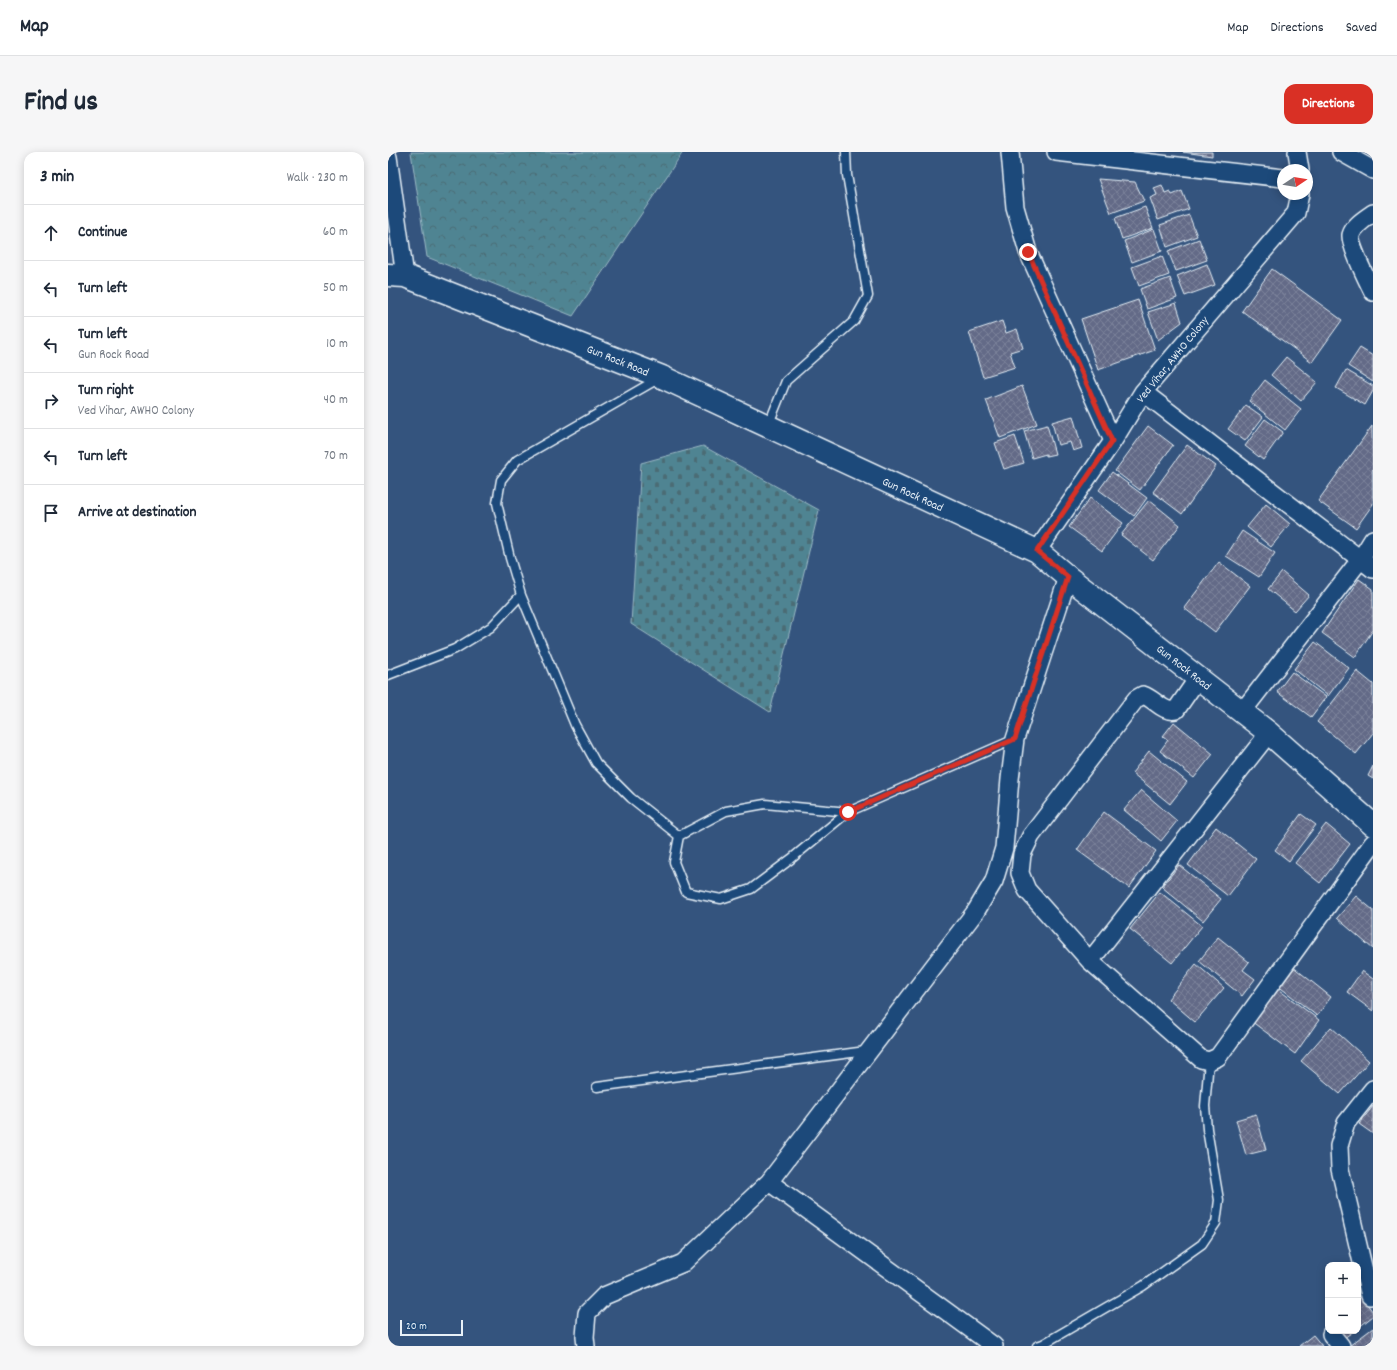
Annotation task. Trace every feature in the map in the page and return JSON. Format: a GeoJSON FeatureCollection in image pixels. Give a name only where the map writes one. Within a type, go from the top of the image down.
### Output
{"type":"FeatureCollection","features":[{"type":"Feature","properties":{"kind":"main road","name":"Gun Rock Road"},"geometry":{"type":"LineString","coordinates":[[397,275],[662,377],[1037,551],[1068,577],[1269,733],[1373,825]]}},
{"type":"Feature","properties":{"kind":"street"},"geometry":{"type":"LineString","coordinates":[[1010,152],[1015,206],[1028,252],[1112,441]]}},
{"type":"Feature","properties":{"kind":"street"},"geometry":{"type":"LineString","coordinates":[[1056,152],[1277,177]]}},
{"type":"Feature","properties":{"kind":"street"},"geometry":{"type":"LineString","coordinates":[[1297,152],[1299,164]]}},
{"type":"Feature","properties":{"kind":"street"},"geometry":{"type":"LineString","coordinates":[[1341,152],[1373,170]]}},
{"type":"Feature","properties":{"kind":"street"},"geometry":{"type":"LineString","coordinates":[[388,157],[397,275]]}},
{"type":"Feature","properties":{"kind":"street","name":"Ved Vihar, AWHO Colony"},"geometry":{"type":"LineString","coordinates":[[1037,551],[1112,441],[1143,392],[1296,213],[1299,200]]}},
{"type":"Feature","properties":{"kind":"street"},"geometry":{"type":"LineString","coordinates":[[1373,213],[1355,227],[1351,236],[1353,246],[1373,292]]}},
{"type":"Feature","properties":{"kind":"street"},"geometry":{"type":"LineString","coordinates":[[1143,392],[1367,565]]}},
{"type":"Feature","properties":{"kind":"street"},"geometry":{"type":"LineString","coordinates":[[1242,712],[1367,565],[1373,538]]}},
{"type":"Feature","properties":{"kind":"street"},"geometry":{"type":"LineString","coordinates":[[586,1346],[586,1312],[604,1296],[682,1263],[768,1182],[976,911],[994,882],[1004,848],[1015,739],[1068,577]]}},
{"type":"Feature","properties":{"kind":"street"},"geometry":{"type":"LineString","coordinates":[[1198,678],[1176,710],[1166,710],[1150,697],[1143,695],[1136,699],[1031,836],[1022,854],[1020,873],[1027,890],[1090,961],[1200,1058],[1209,1061],[1218,1057],[1373,843]]}},
{"type":"Feature","properties":{"kind":"street"},"geometry":{"type":"LineString","coordinates":[[1090,961],[1269,733]]}},
{"type":"Feature","properties":{"kind":"street"},"geometry":{"type":"LineString","coordinates":[[1370,1296],[1340,1170],[1339,1146],[1346,1123],[1373,1088]]}},
{"type":"Feature","properties":{"kind":"street"},"geometry":{"type":"LineString","coordinates":[[768,1182],[994,1346]]}},
{"type":"Feature","properties":{"kind":"lane"},"geometry":{"type":"LineString","coordinates":[[768,427],[786,381],[854,321],[868,296],[847,175],[846,152]]}},
{"type":"Feature","properties":{"kind":"lane"},"geometry":{"type":"LineString","coordinates":[[662,377],[517,460],[501,480],[497,503],[510,558],[521,595],[575,725],[596,763],[631,798],[679,836]]}},
{"type":"Feature","properties":{"kind":"lane"},"geometry":{"type":"LineString","coordinates":[[388,675],[455,649],[491,627],[521,595]]}},
{"type":"Feature","properties":{"kind":"lane"},"geometry":{"type":"LineString","coordinates":[[679,836],[674,862],[686,892],[721,900],[751,889],[792,859],[848,812],[1015,739]]}},
{"type":"Feature","properties":{"kind":"lane"},"geometry":{"type":"LineString","coordinates":[[679,836],[726,810],[765,804],[848,812]]}},
{"type":"Feature","properties":{"kind":"lane"},"geometry":{"type":"LineString","coordinates":[[597,1087],[869,1051]]}},
{"type":"Feature","properties":{"kind":"lane"},"geometry":{"type":"LineString","coordinates":[[1037,1346],[1043,1344],[1143,1286],[1202,1244],[1216,1223],[1218,1200],[1205,1106],[1209,1061]]}},
{"type":"Feature","properties":{"kind":"green space"},"geometry":{"type":"Polygon","coordinates":[[[411,152],[683,152],[573,316],[427,257],[411,152]]]}},
{"type":"Feature","properties":{"kind":"green space"},"geometry":{"type":"Polygon","coordinates":[[[703,446],[819,510],[770,712],[631,624],[641,463],[703,446]]]}},
{"type":"Feature","properties":{"kind":"building"},"geometry":{"type":"Polygon","coordinates":[[[1183,152],[1212,152],[1212,156],[1183,152]]]}},
{"type":"Feature","properties":{"kind":"building"},"geometry":{"type":"Polygon","coordinates":[[[1098,179],[1135,182],[1144,201],[1111,213],[1098,179]]]}},
{"type":"Feature","properties":{"kind":"building"},"geometry":{"type":"Polygon","coordinates":[[[1162,185],[1165,193],[1170,191],[1172,195],[1182,191],[1189,209],[1158,220],[1150,198],[1157,195],[1154,188],[1162,185]]]}},
{"type":"Feature","properties":{"kind":"building"},"geometry":{"type":"Polygon","coordinates":[[[1145,207],[1153,228],[1122,239],[1115,218],[1145,207]]]}},
{"type":"Feature","properties":{"kind":"building"},"geometry":{"type":"Polygon","coordinates":[[[1189,215],[1197,236],[1167,247],[1160,225],[1189,215]]]}},
{"type":"Feature","properties":{"kind":"building"},"geometry":{"type":"Polygon","coordinates":[[[1154,229],[1162,251],[1132,262],[1124,241],[1154,229]]]}},
{"type":"Feature","properties":{"kind":"building"},"geometry":{"type":"Polygon","coordinates":[[[1199,239],[1207,260],[1176,271],[1168,251],[1199,239]]]}},
{"type":"Feature","properties":{"kind":"building"},"geometry":{"type":"Polygon","coordinates":[[[1162,256],[1169,275],[1139,286],[1132,267],[1162,256]]]}},
{"type":"Feature","properties":{"kind":"building"},"geometry":{"type":"Polygon","coordinates":[[[1207,264],[1215,285],[1185,296],[1177,276],[1207,264]]]}},
{"type":"Feature","properties":{"kind":"building"},"geometry":{"type":"Polygon","coordinates":[[[1272,269],[1342,320],[1312,362],[1242,311],[1272,269]]]}},
{"type":"Feature","properties":{"kind":"building"},"geometry":{"type":"Polygon","coordinates":[[[1170,278],[1177,298],[1147,309],[1140,289],[1170,278]]]}},
{"type":"Feature","properties":{"kind":"building"},"geometry":{"type":"Polygon","coordinates":[[[1138,300],[1155,350],[1098,370],[1081,319],[1138,300]]]}},
{"type":"Feature","properties":{"kind":"building"},"geometry":{"type":"Polygon","coordinates":[[[1176,303],[1182,322],[1158,340],[1148,312],[1176,303]]]}},
{"type":"Feature","properties":{"kind":"building"},"geometry":{"type":"Polygon","coordinates":[[[1002,321],[1006,333],[1017,329],[1023,348],[1010,352],[1015,367],[983,377],[969,332],[1002,321]]]}},
{"type":"Feature","properties":{"kind":"building"},"geometry":{"type":"Polygon","coordinates":[[[1360,348],[1373,356],[1373,382],[1348,366],[1360,348]]]}},
{"type":"Feature","properties":{"kind":"building"},"geometry":{"type":"Polygon","coordinates":[[[1286,357],[1317,382],[1301,401],[1271,375],[1286,357]]]}},
{"type":"Feature","properties":{"kind":"building"},"geometry":{"type":"Polygon","coordinates":[[[1346,370],[1373,386],[1373,391],[1365,405],[1336,388],[1346,370]]]}},
{"type":"Feature","properties":{"kind":"building"},"geometry":{"type":"Polygon","coordinates":[[[1265,380],[1301,409],[1285,430],[1249,401],[1265,380]]]}},
{"type":"Feature","properties":{"kind":"building"},"geometry":{"type":"Polygon","coordinates":[[[1022,386],[1037,424],[1000,438],[986,400],[1022,386]]]}},
{"type":"Feature","properties":{"kind":"building"},"geometry":{"type":"Polygon","coordinates":[[[1246,405],[1263,417],[1245,441],[1228,429],[1246,405]]]}},
{"type":"Feature","properties":{"kind":"building"},"geometry":{"type":"Polygon","coordinates":[[[1073,416],[1082,448],[1073,451],[1070,442],[1058,445],[1052,422],[1073,416]]]}},
{"type":"Feature","properties":{"kind":"building"},"geometry":{"type":"Polygon","coordinates":[[[1265,419],[1283,432],[1263,460],[1245,446],[1265,419]]]}},
{"type":"Feature","properties":{"kind":"building"},"geometry":{"type":"Polygon","coordinates":[[[1047,425],[1055,454],[1046,456],[1046,454],[1032,458],[1024,431],[1047,425]]]}},
{"type":"Feature","properties":{"kind":"building"},"geometry":{"type":"Polygon","coordinates":[[[1148,426],[1173,445],[1140,490],[1115,471],[1148,426]]]}},
{"type":"Feature","properties":{"kind":"building"},"geometry":{"type":"Polygon","coordinates":[[[1372,426],[1373,504],[1356,528],[1318,501],[1372,426]]]}},
{"type":"Feature","properties":{"kind":"building"},"geometry":{"type":"Polygon","coordinates":[[[1015,436],[1024,463],[1004,469],[995,443],[1015,436]]]}},
{"type":"Feature","properties":{"kind":"building"},"geometry":{"type":"Polygon","coordinates":[[[1187,445],[1216,466],[1182,514],[1153,492],[1187,445]]]}},
{"type":"Feature","properties":{"kind":"building"},"geometry":{"type":"Polygon","coordinates":[[[1112,472],[1147,498],[1134,516],[1099,490],[1112,472]]]}},
{"type":"Feature","properties":{"kind":"building"},"geometry":{"type":"Polygon","coordinates":[[[1090,498],[1123,523],[1102,551],[1069,527],[1090,498]]]}},
{"type":"Feature","properties":{"kind":"building"},"geometry":{"type":"Polygon","coordinates":[[[1149,500],[1180,525],[1153,560],[1121,535],[1149,500]]]}},
{"type":"Feature","properties":{"kind":"building"},"geometry":{"type":"Polygon","coordinates":[[[1266,504],[1290,524],[1271,547],[1247,527],[1266,504]]]}},
{"type":"Feature","properties":{"kind":"building"},"geometry":{"type":"Polygon","coordinates":[[[1242,531],[1275,553],[1259,577],[1226,556],[1242,531]]]}},
{"type":"Feature","properties":{"kind":"building"},"geometry":{"type":"Polygon","coordinates":[[[1219,562],[1250,586],[1215,632],[1184,608],[1219,562]]]}},
{"type":"Feature","properties":{"kind":"building"},"geometry":{"type":"Polygon","coordinates":[[[1282,572],[1309,595],[1295,611],[1268,589],[1282,572]]]}},
{"type":"Feature","properties":{"kind":"building"},"geometry":{"type":"Polygon","coordinates":[[[1359,579],[1373,589],[1373,630],[1355,657],[1322,633],[1359,579]]]}},
{"type":"Feature","properties":{"kind":"building"},"geometry":{"type":"Polygon","coordinates":[[[1315,642],[1349,668],[1328,696],[1294,669],[1315,642]]]}},
{"type":"Feature","properties":{"kind":"building"},"geometry":{"type":"Polygon","coordinates":[[[1357,671],[1373,684],[1373,733],[1356,754],[1317,722],[1357,671]]]}},
{"type":"Feature","properties":{"kind":"building"},"geometry":{"type":"Polygon","coordinates":[[[1292,672],[1326,697],[1311,717],[1277,692],[1292,672]]]}},
{"type":"Feature","properties":{"kind":"building"},"geometry":{"type":"Polygon","coordinates":[[[1174,722],[1213,754],[1194,778],[1160,751],[1168,740],[1163,736],[1174,722]]]}},
{"type":"Feature","properties":{"kind":"building"},"geometry":{"type":"Polygon","coordinates":[[[1149,751],[1187,782],[1170,804],[1132,773],[1149,751]]]}},
{"type":"Feature","properties":{"kind":"building"},"geometry":{"type":"Polygon","coordinates":[[[1373,766],[1373,779],[1368,776],[1373,766]]]}},
{"type":"Feature","properties":{"kind":"building"},"geometry":{"type":"Polygon","coordinates":[[[1141,790],[1177,821],[1161,841],[1124,810],[1141,790]]]}},
{"type":"Feature","properties":{"kind":"building"},"geometry":{"type":"Polygon","coordinates":[[[1104,812],[1156,851],[1129,888],[1077,850],[1104,812]]]}},
{"type":"Feature","properties":{"kind":"building"},"geometry":{"type":"Polygon","coordinates":[[[1301,814],[1316,825],[1289,861],[1275,850],[1301,814]]]}},
{"type":"Feature","properties":{"kind":"building"},"geometry":{"type":"Polygon","coordinates":[[[1326,824],[1350,844],[1320,883],[1295,863],[1326,824]]]}},
{"type":"Feature","properties":{"kind":"building"},"geometry":{"type":"Polygon","coordinates":[[[1216,827],[1256,859],[1228,896],[1188,865],[1216,827]]]}},
{"type":"Feature","properties":{"kind":"building"},"geometry":{"type":"Polygon","coordinates":[[[1179,865],[1221,899],[1203,921],[1162,887],[1179,865]]]}},
{"type":"Feature","properties":{"kind":"building"},"geometry":{"type":"Polygon","coordinates":[[[1160,892],[1202,926],[1172,963],[1130,929],[1160,892]]]}},
{"type":"Feature","properties":{"kind":"building"},"geometry":{"type":"Polygon","coordinates":[[[1356,896],[1373,910],[1373,949],[1337,918],[1356,896]]]}},
{"type":"Feature","properties":{"kind":"building"},"geometry":{"type":"Polygon","coordinates":[[[1218,937],[1249,962],[1243,970],[1255,979],[1242,996],[1199,961],[1218,937]]]}},
{"type":"Feature","properties":{"kind":"building"},"geometry":{"type":"Polygon","coordinates":[[[1196,964],[1224,988],[1195,1022],[1168,999],[1196,964]]]}},
{"type":"Feature","properties":{"kind":"building"},"geometry":{"type":"Polygon","coordinates":[[[1292,966],[1331,997],[1317,1016],[1277,985],[1292,966]]]}},
{"type":"Feature","properties":{"kind":"building"},"geometry":{"type":"Polygon","coordinates":[[[1362,971],[1373,979],[1373,1011],[1347,992],[1362,971]]]}},
{"type":"Feature","properties":{"kind":"building"},"geometry":{"type":"Polygon","coordinates":[[[1275,987],[1319,1020],[1295,1054],[1251,1021],[1275,987]]]}},
{"type":"Feature","properties":{"kind":"building"},"geometry":{"type":"Polygon","coordinates":[[[1331,1027],[1369,1061],[1340,1094],[1301,1061],[1331,1027]]]}},
{"type":"Feature","properties":{"kind":"building"},"geometry":{"type":"Polygon","coordinates":[[[1373,1106],[1373,1134],[1359,1124],[1373,1106]]]}},
{"type":"Feature","properties":{"kind":"building"},"geometry":{"type":"Polygon","coordinates":[[[1256,1114],[1266,1150],[1246,1155],[1236,1120],[1256,1114]]]}},
{"type":"Feature","properties":{"kind":"building"},"geometry":{"type":"Polygon","coordinates":[[[1361,1296],[1373,1312],[1373,1316],[1361,1326],[1361,1296]]]}},
{"type":"Feature","properties":{"kind":"building"},"geometry":{"type":"Polygon","coordinates":[[[1373,1328],[1373,1346],[1349,1346],[1373,1328]]]}},
{"type":"Feature","properties":{"kind":"building"},"geometry":{"type":"Polygon","coordinates":[[[1341,1334],[1350,1334],[1344,1338],[1341,1334]]]}},
{"type":"Feature","properties":{"kind":"building"},"geometry":{"type":"Polygon","coordinates":[[[1313,1335],[1322,1346],[1299,1346],[1313,1335]]]}},
{"type":"Feature","properties":{"kind":"route"},"geometry":{"type":"LineString","coordinates":[[848,812],[1015,739],[1068,577],[1037,551],[1112,441],[1028,252]]}}]}
